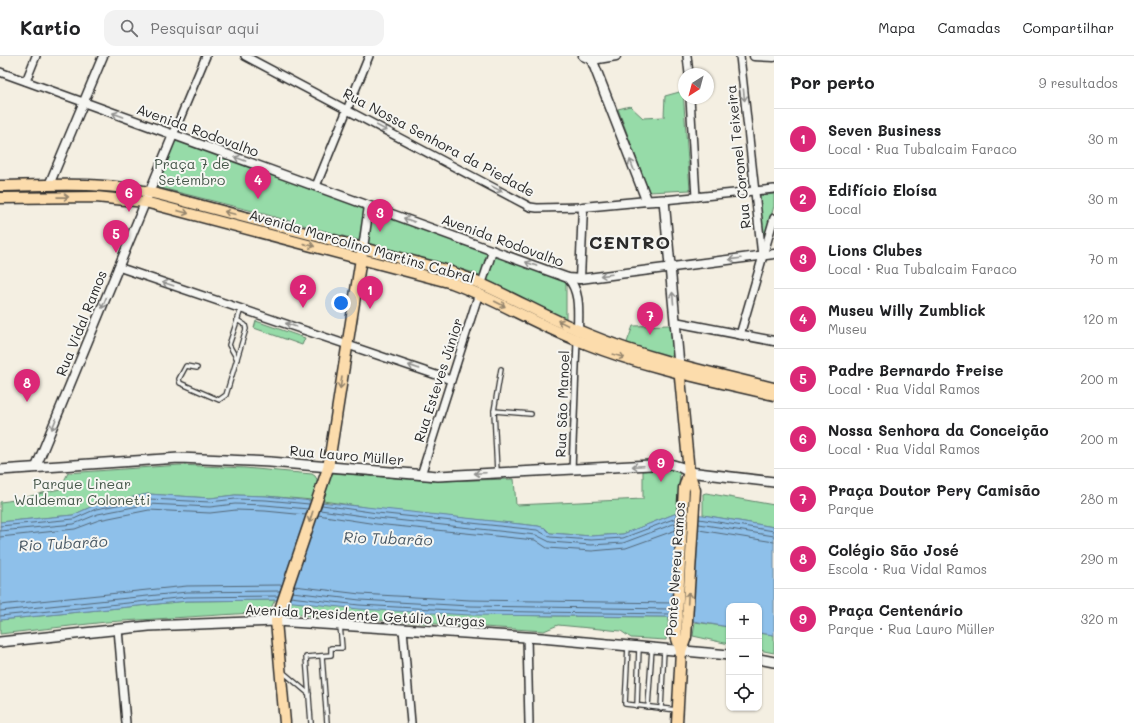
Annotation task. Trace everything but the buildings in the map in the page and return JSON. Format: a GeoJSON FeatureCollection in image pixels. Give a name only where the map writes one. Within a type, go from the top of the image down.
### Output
{"type":"FeatureCollection","features":[{"type":"Feature","properties":{"kind":"main road"},"geometry":{"type":"LineString","coordinates":[[589,57],[647,201]]}},
{"type":"Feature","properties":{"kind":"main road"},"geometry":{"type":"LineString","coordinates":[[24,198],[43,192],[49,185]]}},
{"type":"Feature","properties":{"kind":"main road","name":"Avenida Marcolino Martins Cabral"},"geometry":{"type":"LineString","coordinates":[[0,186],[99,185],[150,192],[442,269],[482,283],[578,336]]}},
{"type":"Feature","properties":{"kind":"main road","name":"Avenida Marcolino Martins Cabral"},"geometry":{"type":"LineString","coordinates":[[0,198],[96,197],[146,202],[452,283],[578,336],[622,348],[680,369],[774,395]]}},
{"type":"Feature","properties":{"kind":"main road"},"geometry":{"type":"LineString","coordinates":[[664,200],[689,472],[684,488],[681,636]]}},
{"type":"Feature","properties":{"kind":"main road","name":"Rua Nossa Senhora da Piedade"},"geometry":{"type":"LineString","coordinates":[[647,201],[664,200]]}},
{"type":"Feature","properties":{"kind":"main road"},"geometry":{"type":"LineString","coordinates":[[285,723],[278,618],[328,468],[363,248]]}},
{"type":"Feature","properties":{"kind":"main road","name":"Avenida Marcolino Martins Cabral"},"geometry":{"type":"LineString","coordinates":[[680,369],[774,388]]}},
{"type":"Feature","properties":{"kind":"main road","name":"Rua Lauro Müller"},"geometry":{"type":"LineString","coordinates":[[0,470],[179,458],[270,462],[421,475],[572,470],[670,464],[689,472],[774,482]]}},
{"type":"Feature","properties":{"kind":"main road","name":"Ponte Nereu Ramos"},"geometry":{"type":"LineString","coordinates":[[677,723],[681,636],[695,490],[689,472]]}},
{"type":"Feature","properties":{"kind":"main road","name":"Avenida Presidente Getúlio Vargas"},"geometry":{"type":"LineString","coordinates":[[0,642],[118,629],[278,618],[340,625],[527,637],[726,655]]}},
{"type":"Feature","properties":{"kind":"main road"},"geometry":{"type":"LineString","coordinates":[[762,660],[774,662]]}},
{"type":"Feature","properties":{"kind":"street"},"geometry":{"type":"LineString","coordinates":[[26,81],[36,56]]}},
{"type":"Feature","properties":{"kind":"street"},"geometry":{"type":"LineString","coordinates":[[49,185],[103,56]]}},
{"type":"Feature","properties":{"kind":"street","name":"Rua Vidal Ramos"},"geometry":{"type":"LineString","coordinates":[[36,467],[206,56]]}},
{"type":"Feature","properties":{"kind":"street","name":"Rua Nossa Senhora da Piedade"},"geometry":{"type":"LineString","coordinates":[[245,56],[530,207],[583,206],[647,201]]}},
{"type":"Feature","properties":{"kind":"street"},"geometry":{"type":"LineString","coordinates":[[316,186],[369,56]]}},
{"type":"Feature","properties":{"kind":"street"},"geometry":{"type":"LineString","coordinates":[[589,57],[616,56]]}},
{"type":"Feature","properties":{"kind":"street"},"geometry":{"type":"LineString","coordinates":[[687,56],[688,68]]}},
{"type":"Feature","properties":{"kind":"street","name":"Rua Coronel Teixeira"},"geometry":{"type":"LineString","coordinates":[[740,56],[762,256]]}},
{"type":"Feature","properties":{"kind":"street"},"geometry":{"type":"LineString","coordinates":[[754,56],[774,57]]}},
{"type":"Feature","properties":{"kind":"street","name":"Avenida Rodovalho"},"geometry":{"type":"LineString","coordinates":[[0,72],[568,278]]}},
{"type":"Feature","properties":{"kind":"street"},"geometry":{"type":"LineString","coordinates":[[690,104],[696,197]]}},
{"type":"Feature","properties":{"kind":"street","name":"Rua Nossa Senhora da Piedade"},"geometry":{"type":"LineString","coordinates":[[664,200],[774,190]]}},
{"type":"Feature","properties":{"kind":"street"},"geometry":{"type":"LineString","coordinates":[[363,248],[370,206]]}},
{"type":"Feature","properties":{"kind":"street"},"geometry":{"type":"LineString","coordinates":[[580,278],[583,206]]}},
{"type":"Feature","properties":{"kind":"street"},"geometry":{"type":"LineString","coordinates":[[740,335],[774,218]]}},
{"type":"Feature","properties":{"kind":"street"},"geometry":{"type":"LineString","coordinates":[[482,283],[492,250]]}},
{"type":"Feature","properties":{"kind":"street"},"geometry":{"type":"LineString","coordinates":[[568,278],[580,278],[774,254]]}},
{"type":"Feature","properties":{"kind":"street"},"geometry":{"type":"LineString","coordinates":[[118,267],[451,380]]}},
{"type":"Feature","properties":{"kind":"street","name":"Rua São Manoel"},"geometry":{"type":"LineString","coordinates":[[568,278],[573,283],[577,293],[578,336],[572,470]]}},
{"type":"Feature","properties":{"kind":"street","name":"Rua Esteves Júnior"},"geometry":{"type":"LineString","coordinates":[[421,475],[479,294]]}},
{"type":"Feature","properties":{"kind":"street"},"geometry":{"type":"LineString","coordinates":[[675,322],[774,341]]}},
{"type":"Feature","properties":{"kind":"street"},"geometry":{"type":"LineString","coordinates":[[118,629],[126,723]]}},
{"type":"Feature","properties":{"kind":"street"},"geometry":{"type":"LineString","coordinates":[[402,629],[411,723]]}},
{"type":"Feature","properties":{"kind":"street"},"geometry":{"type":"LineString","coordinates":[[527,637],[529,723]]}},
{"type":"Feature","properties":{"kind":"lane"},"geometry":{"type":"LineString","coordinates":[[237,359],[228,346],[241,308]]}},
{"type":"Feature","properties":{"kind":"lane"},"geometry":{"type":"LineString","coordinates":[[197,368],[186,366],[180,379],[180,383],[219,400],[226,395],[246,327],[237,320]]}},
{"type":"Feature","properties":{"kind":"lane"},"geometry":{"type":"LineString","coordinates":[[497,472],[494,411],[501,369]]}},
{"type":"Feature","properties":{"kind":"lane"},"geometry":{"type":"LineString","coordinates":[[494,411],[531,414]]}},
{"type":"Feature","properties":{"kind":"lane"},"geometry":{"type":"LineString","coordinates":[[311,723],[306,657],[331,655],[331,648],[342,648],[340,625]]}},
{"type":"Feature","properties":{"kind":"lane"},"geometry":{"type":"LineString","coordinates":[[628,645],[626,704],[678,710]]}},
{"type":"Feature","properties":{"kind":"lane"},"geometry":{"type":"LineString","coordinates":[[637,706],[640,646]]}},
{"type":"Feature","properties":{"kind":"lane"},"geometry":{"type":"LineString","coordinates":[[648,707],[652,648]]}},
{"type":"Feature","properties":{"kind":"lane"},"geometry":{"type":"LineString","coordinates":[[660,709],[664,649]]}},
{"type":"Feature","properties":{"kind":"lane"},"geometry":{"type":"LineString","coordinates":[[322,656],[327,723]]}},
{"type":"Feature","properties":{"kind":"lane"},"geometry":{"type":"LineString","coordinates":[[281,670],[309,694]]}},
{"type":"Feature","properties":{"kind":"green space"},"geometry":{"type":"Polygon","coordinates":[[[678,92],[678,104],[684,104],[690,190],[649,192],[618,109],[630,106],[643,118],[664,117],[665,96],[678,92]]]}},
{"type":"Feature","properties":{"kind":"green space","name":"Praça 7 de Setembro"},"geometry":{"type":"Polygon","coordinates":[[[175,139],[566,281],[566,319],[471,272],[257,212],[157,187],[175,139]]]}},
{"type":"Feature","properties":{"kind":"green space"},"geometry":{"type":"Polygon","coordinates":[[[774,194],[774,206],[764,242],[759,196],[774,194]]]}},
{"type":"Feature","properties":{"kind":"green space"},"geometry":{"type":"Polygon","coordinates":[[[256,321],[305,338],[302,345],[254,328],[256,321]]]}},
{"type":"Feature","properties":{"kind":"green space"},"geometry":{"type":"Polygon","coordinates":[[[670,325],[674,358],[626,345],[633,326],[670,325]]]}},
{"type":"Feature","properties":{"kind":"green space","name":"Parque Linear Waldemar Colonetti"},"geometry":{"type":"Polygon","coordinates":[[[180,465],[244,468],[312,474],[318,481],[312,500],[266,496],[235,495],[210,498],[148,494],[95,505],[73,515],[0,522],[0,502],[15,500],[60,489],[68,473],[180,465]]]}},
{"type":"Feature","properties":{"kind":"green space"},"geometry":{"type":"Polygon","coordinates":[[[667,468],[680,471],[677,513],[623,534],[591,536],[550,533],[545,528],[538,526],[378,509],[323,501],[332,473],[434,481],[514,479],[516,505],[643,499],[643,471],[667,468]]]}},
{"type":"Feature","properties":{"kind":"green space"},"geometry":{"type":"Polygon","coordinates":[[[706,493],[774,505],[774,527],[703,515],[703,494],[706,493]]]}},
{"type":"Feature","properties":{"kind":"green space"},"geometry":{"type":"Polygon","coordinates":[[[275,600],[269,612],[106,622],[0,634],[0,620],[187,601],[275,600]]]}},
{"type":"Feature","properties":{"kind":"green space"},"geometry":{"type":"Polygon","coordinates":[[[291,601],[385,610],[432,612],[669,617],[666,640],[631,638],[621,631],[558,625],[544,631],[288,614],[291,601]]]}},
{"type":"Feature","properties":{"kind":"green space"},"geometry":{"type":"Polygon","coordinates":[[[695,622],[726,627],[726,643],[693,636],[695,622]]]}},
{"type":"Feature","properties":{"kind":"green space"},"geometry":{"type":"Polygon","coordinates":[[[762,633],[774,635],[774,653],[762,651],[762,633]]]}},
{"type":"Feature","properties":{"kind":"water","name":"Rio Tubarão"},"geometry":{"type":"Polygon","coordinates":[[[148,494],[210,498],[235,495],[266,496],[538,526],[545,528],[550,533],[591,536],[623,534],[677,513],[703,515],[774,527],[774,635],[762,633],[762,603],[726,603],[726,626],[669,617],[470,615],[359,609],[275,600],[187,601],[0,620],[0,522],[73,515],[95,505],[148,494]]]}},
{"type":"Feature","properties":{"kind":"place","name":"Museu Willy Zumblick"},"geometry":{"type":"Point","coordinates":[258,199]}},
{"type":"Feature","properties":{"kind":"place","name":"Nossa Senhora da Conceição"},"geometry":{"type":"Point","coordinates":[129,212]}},
{"type":"Feature","properties":{"kind":"place","name":"Lions Clubes"},"geometry":{"type":"Point","coordinates":[380,232]}},
{"type":"Feature","properties":{"kind":"place","name":"Padre Bernardo Freise"},"geometry":{"type":"Point","coordinates":[116,253]}},
{"type":"Feature","properties":{"kind":"place","name":"Edifício Eloísa"},"geometry":{"type":"Point","coordinates":[303,308]}},
{"type":"Feature","properties":{"kind":"place","name":"Seven Business"},"geometry":{"type":"Point","coordinates":[370,309]}},
{"type":"Feature","properties":{"kind":"place","name":"Praça Doutor Pery Camisão"},"geometry":{"type":"Point","coordinates":[650,335]}},
{"type":"Feature","properties":{"kind":"place","name":"Colégio São José"},"geometry":{"type":"Point","coordinates":[27,402]}},
{"type":"Feature","properties":{"kind":"place","name":"Praça Centenário"},"geometry":{"type":"Point","coordinates":[661,482]}},
{"type":"Feature","properties":{"kind":"district","name":"CENTRO"},"geometry":{"type":"Point","coordinates":[630,242]}}]}
